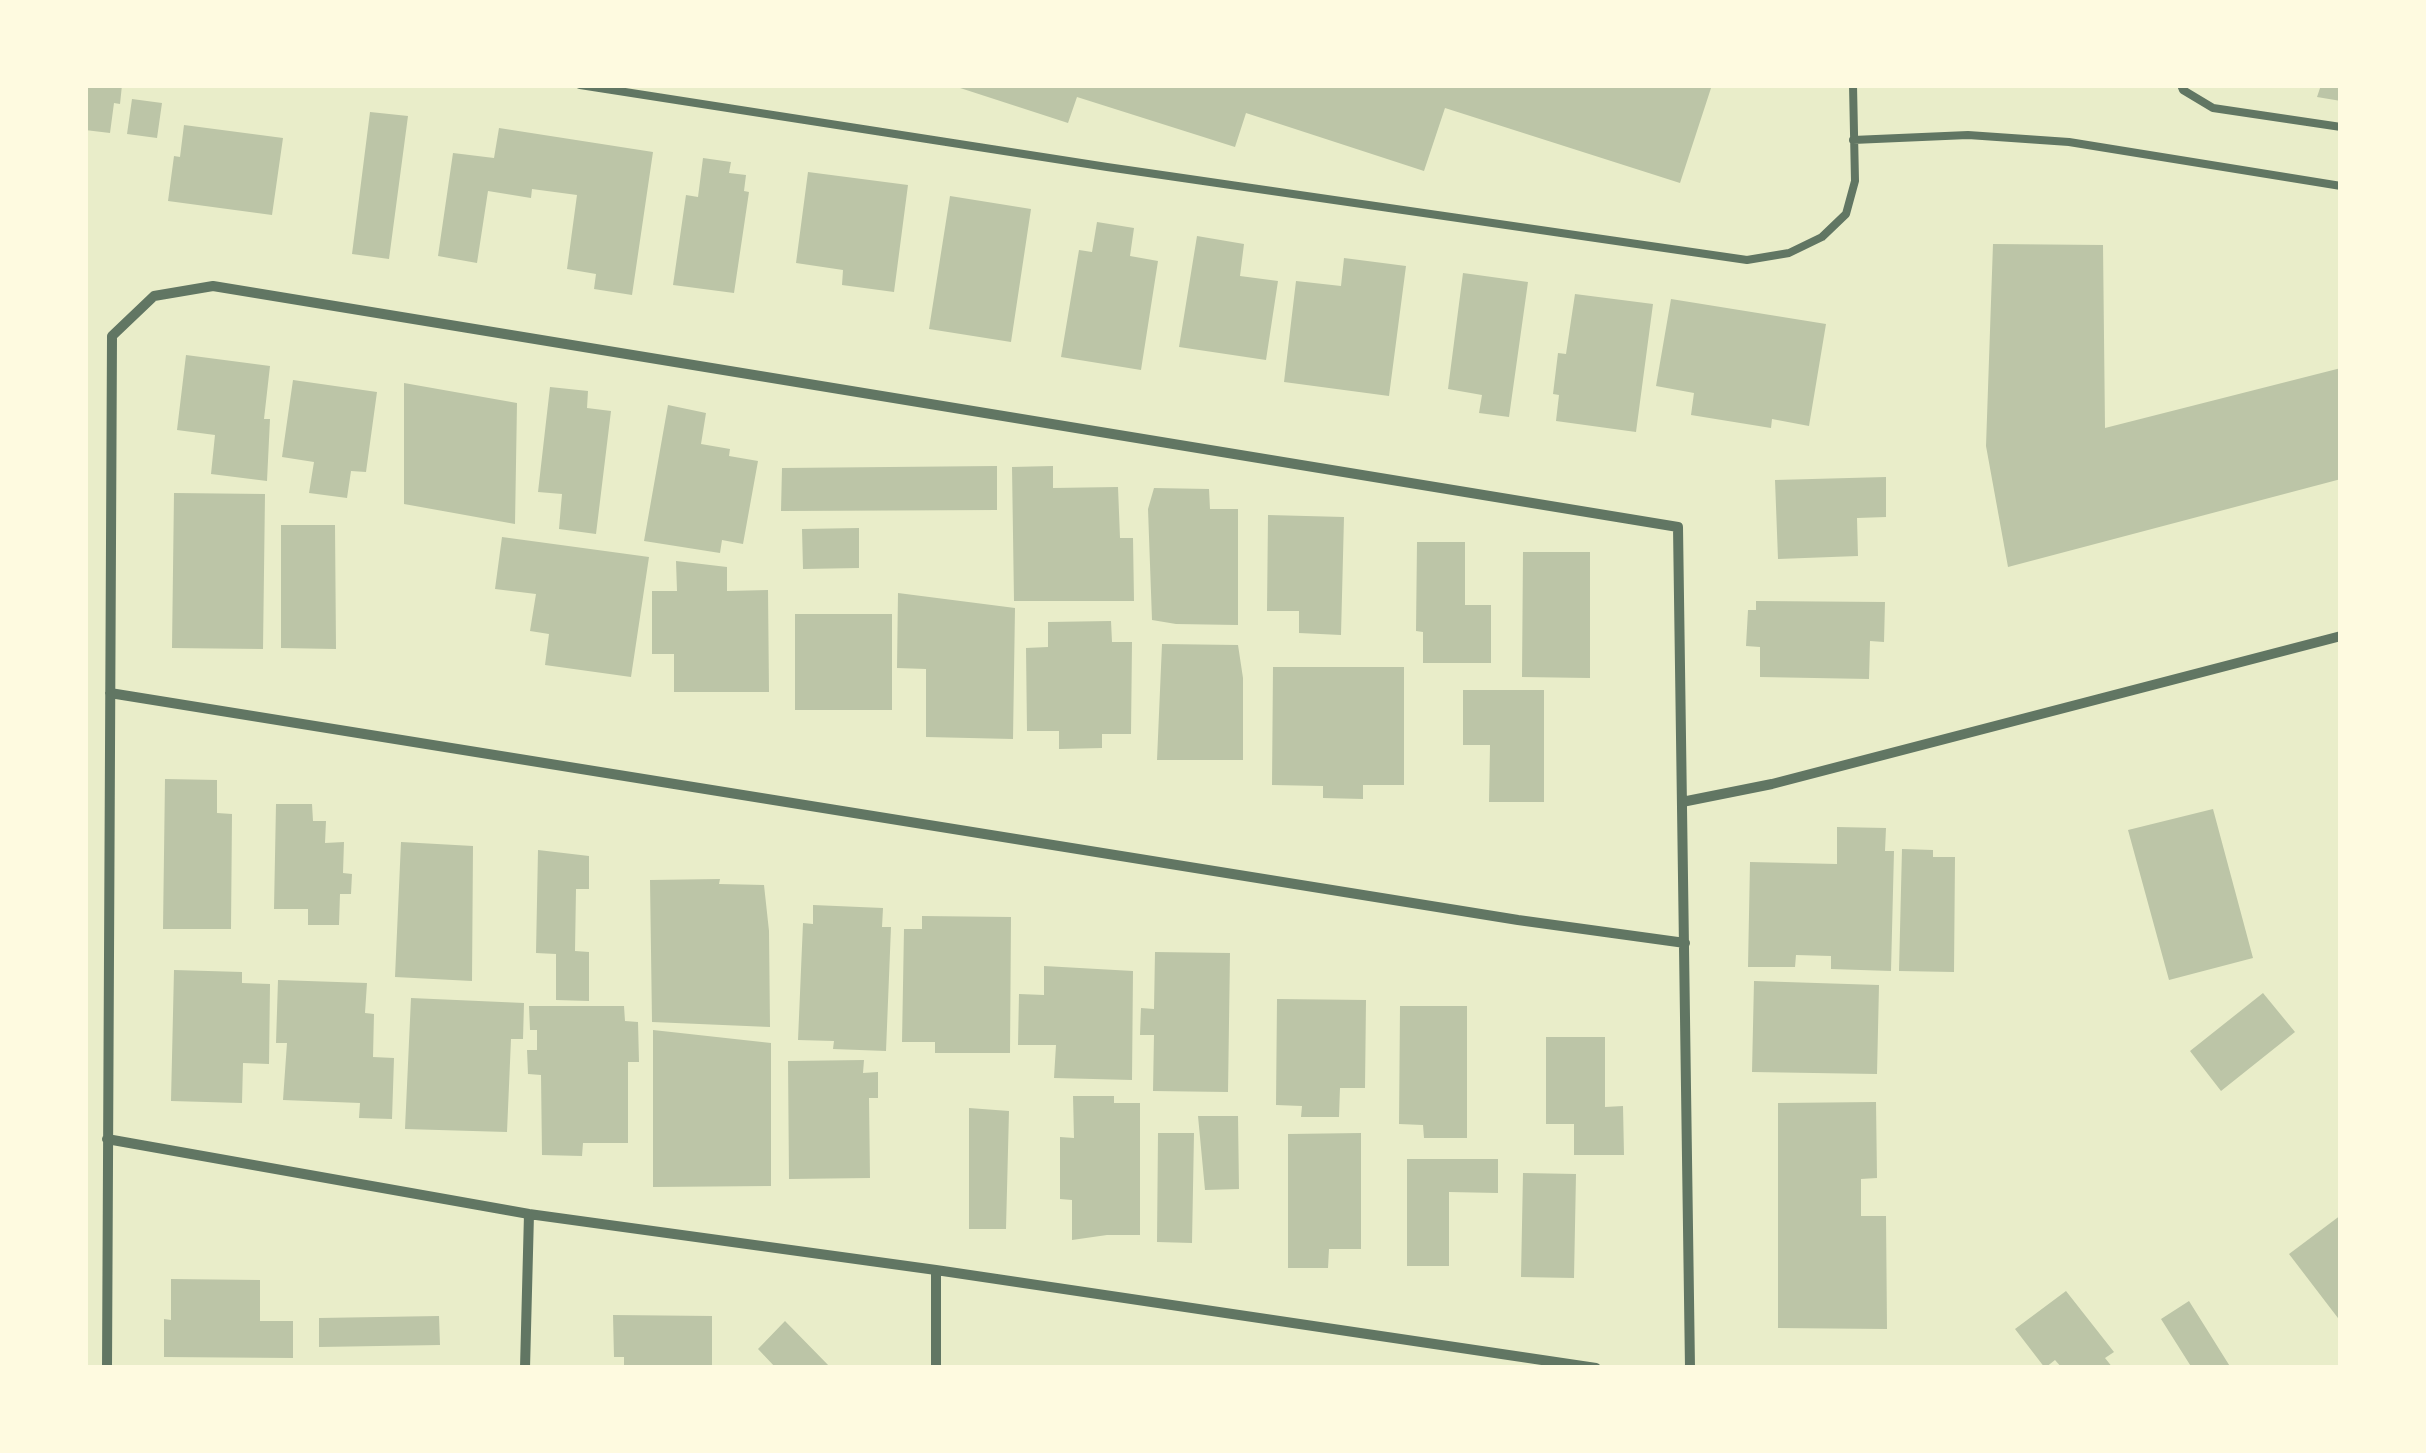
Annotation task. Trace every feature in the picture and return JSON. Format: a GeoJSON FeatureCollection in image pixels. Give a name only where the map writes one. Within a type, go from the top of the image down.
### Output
{"type":"FeatureCollection","features":[{"type":"Feature","properties":{"kind":"street"},"geometry":{"type":"LineString","coordinates":[[107,1368],[112,336],[154,296],[213,286],[1678,527],[1690,1368]]}},
{"type":"Feature","properties":{"kind":"street"},"geometry":{"type":"LineString","coordinates":[[1682,802],[1772,784],[2341,636]]}},
{"type":"Feature","properties":{"kind":"street"},"geometry":{"type":"LineString","coordinates":[[110,693],[1518,920],[1685,943]]}},
{"type":"Feature","properties":{"kind":"street"},"geometry":{"type":"LineString","coordinates":[[106,1139],[529,1214],[1596,1368]]}},
{"type":"Feature","properties":{"kind":"street"},"geometry":{"type":"LineString","coordinates":[[525,1368],[529,1214]]}},
{"type":"Feature","properties":{"kind":"street"},"geometry":{"type":"LineString","coordinates":[[936,1270],[936,1368]]}},
{"type":"Feature","properties":{"kind":"lane"},"geometry":{"type":"LineString","coordinates":[[580,85],[1747,260],[1788,253],[1822,238],[1846,214],[1855,181],[1853,85]]}},
{"type":"Feature","properties":{"kind":"lane"},"geometry":{"type":"LineString","coordinates":[[2181,85],[2213,108],[2341,127]]}},
{"type":"Feature","properties":{"kind":"lane"},"geometry":{"type":"LineString","coordinates":[[1853,140],[1968,136],[2069,142],[2341,186]]}},
{"type":"Feature","properties":{"kind":"building"},"geometry":{"type":"Polygon","coordinates":[[[85,85],[122,85],[120,104],[114,103],[110,133],[85,130],[85,85]]]}},
{"type":"Feature","properties":{"kind":"building"},"geometry":{"type":"Polygon","coordinates":[[[1712,85],[1680,183],[1445,108],[1424,171],[1246,113],[1235,147],[1077,97],[1068,123],[954,86],[1712,85]]]}},
{"type":"Feature","properties":{"kind":"building"},"geometry":{"type":"Polygon","coordinates":[[[2321,85],[2341,85],[2341,101],[2317,97],[2321,85]]]}},
{"type":"Feature","properties":{"kind":"building"},"geometry":{"type":"Polygon","coordinates":[[[132,99],[162,103],[157,138],[127,134],[132,99]]]}},
{"type":"Feature","properties":{"kind":"building"},"geometry":{"type":"Polygon","coordinates":[[[370,112],[408,116],[389,259],[352,254],[370,112]]]}},
{"type":"Feature","properties":{"kind":"building"},"geometry":{"type":"Polygon","coordinates":[[[184,125],[283,138],[272,215],[168,201],[174,156],[180,157],[184,125]]]}},
{"type":"Feature","properties":{"kind":"building"},"geometry":{"type":"Polygon","coordinates":[[[499,128],[653,152],[632,295],[594,289],[596,274],[567,269],[577,195],[532,189],[531,198],[488,191],[477,263],[438,256],[453,153],[494,158],[499,128]]]}},
{"type":"Feature","properties":{"kind":"building"},"geometry":{"type":"Polygon","coordinates":[[[703,158],[731,162],[729,173],[746,175],[744,191],[749,192],[734,293],[673,285],[686,195],[698,197],[703,158]]]}},
{"type":"Feature","properties":{"kind":"building"},"geometry":{"type":"Polygon","coordinates":[[[808,172],[908,185],[894,292],[842,285],[843,270],[796,263],[808,172]]]}},
{"type":"Feature","properties":{"kind":"building"},"geometry":{"type":"Polygon","coordinates":[[[950,196],[1031,209],[1011,342],[929,329],[950,196]]]}},
{"type":"Feature","properties":{"kind":"building"},"geometry":{"type":"Polygon","coordinates":[[[1097,222],[1134,228],[1130,256],[1158,261],[1141,370],[1061,357],[1079,250],[1092,252],[1097,222]]]}},
{"type":"Feature","properties":{"kind":"building"},"geometry":{"type":"Polygon","coordinates":[[[1197,236],[1244,244],[1240,276],[1278,281],[1266,360],[1179,347],[1197,236]]]}},
{"type":"Feature","properties":{"kind":"building"},"geometry":{"type":"Polygon","coordinates":[[[1993,244],[2103,245],[2105,428],[2341,368],[2341,479],[2008,567],[1986,446],[1993,244]]]}},
{"type":"Feature","properties":{"kind":"building"},"geometry":{"type":"Polygon","coordinates":[[[1344,258],[1406,266],[1389,396],[1284,382],[1296,281],[1341,286],[1344,258]]]}},
{"type":"Feature","properties":{"kind":"building"},"geometry":{"type":"Polygon","coordinates":[[[1463,273],[1528,282],[1509,417],[1479,413],[1482,395],[1448,389],[1463,273]]]}},
{"type":"Feature","properties":{"kind":"building"},"geometry":{"type":"Polygon","coordinates":[[[1575,294],[1653,304],[1636,432],[1556,421],[1559,395],[1553,394],[1558,353],[1566,354],[1575,294]]]}},
{"type":"Feature","properties":{"kind":"building"},"geometry":{"type":"Polygon","coordinates":[[[1671,299],[1826,324],[1809,426],[1772,419],[1771,428],[1691,415],[1694,393],[1656,386],[1671,299]]]}},
{"type":"Feature","properties":{"kind":"building"},"geometry":{"type":"Polygon","coordinates":[[[186,355],[270,366],[264,419],[270,419],[267,481],[211,474],[215,435],[177,430],[186,355]]]}},
{"type":"Feature","properties":{"kind":"building"},"geometry":{"type":"Polygon","coordinates":[[[293,380],[377,392],[366,472],[351,471],[347,498],[309,493],[314,462],[282,457],[293,380]]]}},
{"type":"Feature","properties":{"kind":"building"},"geometry":{"type":"Polygon","coordinates":[[[404,383],[517,403],[515,524],[404,504],[404,383]]]}},
{"type":"Feature","properties":{"kind":"building"},"geometry":{"type":"Polygon","coordinates":[[[550,387],[588,391],[587,408],[611,411],[596,534],[559,529],[562,494],[538,492],[550,387]]]}},
{"type":"Feature","properties":{"kind":"building"},"geometry":{"type":"Polygon","coordinates":[[[668,405],[706,413],[701,444],[730,449],[729,456],[758,461],[743,544],[722,540],[720,553],[644,541],[668,405]]]}},
{"type":"Feature","properties":{"kind":"building"},"geometry":{"type":"Polygon","coordinates":[[[997,466],[997,510],[781,511],[782,468],[997,466]]]}},
{"type":"Feature","properties":{"kind":"building"},"geometry":{"type":"Polygon","coordinates":[[[1053,466],[1053,488],[1118,487],[1120,538],[1133,538],[1134,601],[1014,601],[1012,467],[1053,466]]]}},
{"type":"Feature","properties":{"kind":"building"},"geometry":{"type":"Polygon","coordinates":[[[1886,477],[1886,517],[1857,518],[1858,556],[1778,559],[1775,480],[1886,477]]]}},
{"type":"Feature","properties":{"kind":"building"},"geometry":{"type":"Polygon","coordinates":[[[1154,488],[1209,489],[1210,509],[1238,509],[1238,625],[1152,620],[1148,509],[1154,488]]]}},
{"type":"Feature","properties":{"kind":"building"},"geometry":{"type":"Polygon","coordinates":[[[174,493],[265,494],[263,649],[172,648],[174,493]]]}},
{"type":"Feature","properties":{"kind":"building"},"geometry":{"type":"Polygon","coordinates":[[[1268,515],[1344,517],[1341,635],[1299,633],[1299,611],[1267,611],[1268,515]]]}},
{"type":"Feature","properties":{"kind":"building"},"geometry":{"type":"Polygon","coordinates":[[[281,525],[335,525],[336,649],[281,648],[281,525]]]}},
{"type":"Feature","properties":{"kind":"building"},"geometry":{"type":"Polygon","coordinates":[[[859,528],[859,568],[803,569],[802,529],[859,528]]]}},
{"type":"Feature","properties":{"kind":"building"},"geometry":{"type":"Polygon","coordinates":[[[502,537],[649,557],[631,677],[545,665],[549,634],[530,631],[536,594],[495,589],[502,537]]]}},
{"type":"Feature","properties":{"kind":"building"},"geometry":{"type":"Polygon","coordinates":[[[1417,542],[1465,542],[1465,605],[1491,605],[1491,663],[1423,663],[1423,632],[1416,631],[1417,542]]]}},
{"type":"Feature","properties":{"kind":"building"},"geometry":{"type":"Polygon","coordinates":[[[1523,552],[1590,552],[1590,678],[1522,677],[1523,552]]]}},
{"type":"Feature","properties":{"kind":"building"},"geometry":{"type":"Polygon","coordinates":[[[676,561],[727,567],[727,591],[768,590],[769,692],[674,692],[674,654],[652,654],[652,591],[677,591],[676,561]]]}},
{"type":"Feature","properties":{"kind":"building"},"geometry":{"type":"Polygon","coordinates":[[[898,593],[1015,608],[1013,739],[926,737],[926,669],[897,668],[898,593]]]}},
{"type":"Feature","properties":{"kind":"building"},"geometry":{"type":"Polygon","coordinates":[[[1756,601],[1885,602],[1884,642],[1870,641],[1869,679],[1760,677],[1760,647],[1746,646],[1748,610],[1756,610],[1756,601]]]}},
{"type":"Feature","properties":{"kind":"building"},"geometry":{"type":"Polygon","coordinates":[[[795,614],[892,614],[892,710],[795,710],[795,614]]]}},
{"type":"Feature","properties":{"kind":"building"},"geometry":{"type":"Polygon","coordinates":[[[1111,621],[1112,642],[1132,642],[1131,734],[1102,734],[1102,748],[1059,749],[1059,731],[1027,731],[1026,648],[1048,647],[1048,622],[1111,621]]]}},
{"type":"Feature","properties":{"kind":"building"},"geometry":{"type":"Polygon","coordinates":[[[1162,644],[1238,645],[1243,678],[1243,760],[1157,760],[1162,644]]]}},
{"type":"Feature","properties":{"kind":"building"},"geometry":{"type":"Polygon","coordinates":[[[1273,667],[1404,667],[1404,785],[1363,785],[1363,799],[1323,798],[1323,786],[1272,785],[1273,667]]]}},
{"type":"Feature","properties":{"kind":"building"},"geometry":{"type":"Polygon","coordinates":[[[1463,690],[1544,690],[1544,802],[1489,802],[1490,745],[1463,745],[1463,690]]]}},
{"type":"Feature","properties":{"kind":"building"},"geometry":{"type":"Polygon","coordinates":[[[165,779],[217,780],[217,813],[232,814],[231,929],[163,929],[165,779]]]}},
{"type":"Feature","properties":{"kind":"building"},"geometry":{"type":"Polygon","coordinates":[[[276,804],[312,804],[313,821],[326,821],[325,843],[344,842],[343,873],[352,874],[351,894],[340,894],[339,925],[308,925],[308,909],[274,909],[276,804]]]}},
{"type":"Feature","properties":{"kind":"building"},"geometry":{"type":"Polygon","coordinates":[[[2213,809],[2253,958],[2169,980],[2128,830],[2213,809]]]}},
{"type":"Feature","properties":{"kind":"building"},"geometry":{"type":"Polygon","coordinates":[[[1837,827],[1886,828],[1885,851],[1894,851],[1891,971],[1831,969],[1831,956],[1796,955],[1795,967],[1748,967],[1750,862],[1837,864],[1837,827]]]}},
{"type":"Feature","properties":{"kind":"building"},"geometry":{"type":"Polygon","coordinates":[[[401,842],[473,846],[472,981],[395,977],[401,842]]]}},
{"type":"Feature","properties":{"kind":"building"},"geometry":{"type":"Polygon","coordinates":[[[1902,849],[1933,850],[1933,857],[1955,857],[1954,972],[1899,971],[1902,849]]]}},
{"type":"Feature","properties":{"kind":"building"},"geometry":{"type":"Polygon","coordinates":[[[538,850],[589,856],[589,889],[576,889],[575,951],[589,952],[589,1001],[556,1000],[556,954],[536,953],[538,850]]]}},
{"type":"Feature","properties":{"kind":"building"},"geometry":{"type":"Polygon","coordinates":[[[720,879],[719,884],[764,885],[769,931],[770,1027],[652,1022],[650,880],[720,879]]]}},
{"type":"Feature","properties":{"kind":"building"},"geometry":{"type":"Polygon","coordinates":[[[813,905],[883,908],[882,927],[891,927],[886,1051],[833,1049],[834,1041],[798,1040],[803,923],[813,924],[813,905]]]}},
{"type":"Feature","properties":{"kind":"building"},"geometry":{"type":"Polygon","coordinates":[[[922,916],[1011,917],[1010,1053],[935,1053],[935,1042],[902,1042],[904,929],[922,929],[922,916]]]}},
{"type":"Feature","properties":{"kind":"building"},"geometry":{"type":"Polygon","coordinates":[[[1155,952],[1230,953],[1228,1092],[1153,1091],[1154,1035],[1140,1035],[1141,1008],[1154,1009],[1155,952]]]}},
{"type":"Feature","properties":{"kind":"building"},"geometry":{"type":"Polygon","coordinates":[[[1044,966],[1133,971],[1132,1080],[1054,1078],[1056,1045],[1018,1045],[1019,994],[1044,995],[1044,966]]]}},
{"type":"Feature","properties":{"kind":"building"},"geometry":{"type":"Polygon","coordinates":[[[174,970],[242,972],[242,983],[270,984],[269,1064],[243,1063],[242,1103],[171,1101],[174,970]]]}},
{"type":"Feature","properties":{"kind":"building"},"geometry":{"type":"Polygon","coordinates":[[[278,980],[367,983],[365,1013],[374,1014],[373,1057],[394,1058],[392,1119],[359,1118],[360,1103],[283,1100],[287,1043],[276,1043],[278,980]]]}},
{"type":"Feature","properties":{"kind":"building"},"geometry":{"type":"Polygon","coordinates":[[[1754,981],[1879,985],[1877,1074],[1752,1072],[1754,981]]]}},
{"type":"Feature","properties":{"kind":"building"},"geometry":{"type":"Polygon","coordinates":[[[2263,993],[2295,1032],[2221,1091],[2190,1051],[2263,993]]]}},
{"type":"Feature","properties":{"kind":"building"},"geometry":{"type":"Polygon","coordinates":[[[411,998],[524,1003],[523,1039],[511,1039],[507,1132],[405,1129],[411,998]]]}},
{"type":"Feature","properties":{"kind":"building"},"geometry":{"type":"Polygon","coordinates":[[[1277,999],[1366,1000],[1365,1088],[1340,1088],[1339,1117],[1301,1117],[1302,1106],[1276,1105],[1277,999]]]}},
{"type":"Feature","properties":{"kind":"building"},"geometry":{"type":"Polygon","coordinates":[[[529,1006],[624,1006],[625,1021],[638,1022],[639,1062],[628,1062],[628,1143],[583,1143],[582,1156],[542,1155],[541,1075],[528,1074],[527,1050],[537,1050],[537,1030],[530,1030],[529,1006]]]}},
{"type":"Feature","properties":{"kind":"building"},"geometry":{"type":"Polygon","coordinates":[[[1400,1006],[1467,1006],[1467,1138],[1424,1138],[1423,1125],[1399,1124],[1400,1006]]]}},
{"type":"Feature","properties":{"kind":"building"},"geometry":{"type":"Polygon","coordinates":[[[653,1030],[771,1043],[771,1186],[653,1187],[653,1030]]]}},
{"type":"Feature","properties":{"kind":"building"},"geometry":{"type":"Polygon","coordinates":[[[1546,1037],[1605,1037],[1605,1107],[1623,1106],[1624,1155],[1574,1155],[1574,1124],[1546,1124],[1546,1037]]]}},
{"type":"Feature","properties":{"kind":"building"},"geometry":{"type":"Polygon","coordinates":[[[864,1060],[863,1073],[878,1072],[878,1098],[869,1098],[870,1178],[789,1179],[788,1061],[864,1060]]]}},
{"type":"Feature","properties":{"kind":"building"},"geometry":{"type":"Polygon","coordinates":[[[1073,1096],[1114,1096],[1114,1103],[1140,1103],[1140,1235],[1072,1240],[1072,1200],[1060,1199],[1060,1137],[1074,1138],[1073,1096]]]}},
{"type":"Feature","properties":{"kind":"building"},"geometry":{"type":"Polygon","coordinates":[[[1876,1102],[1877,1178],[1861,1179],[1861,1216],[1886,1216],[1887,1329],[1778,1328],[1778,1103],[1876,1102]]]}},
{"type":"Feature","properties":{"kind":"building"},"geometry":{"type":"Polygon","coordinates":[[[969,1108],[1009,1111],[1006,1229],[969,1229],[969,1108]]]}},
{"type":"Feature","properties":{"kind":"building"},"geometry":{"type":"Polygon","coordinates":[[[1198,1116],[1238,1116],[1239,1189],[1205,1190],[1198,1116]]]}},
{"type":"Feature","properties":{"kind":"building"},"geometry":{"type":"Polygon","coordinates":[[[1158,1133],[1194,1133],[1192,1243],[1157,1242],[1158,1133]]]}},
{"type":"Feature","properties":{"kind":"building"},"geometry":{"type":"Polygon","coordinates":[[[1361,1133],[1361,1249],[1329,1249],[1328,1268],[1288,1268],[1288,1134],[1361,1133]]]}},
{"type":"Feature","properties":{"kind":"building"},"geometry":{"type":"Polygon","coordinates":[[[1407,1159],[1498,1159],[1498,1193],[1449,1192],[1449,1266],[1407,1266],[1407,1159]]]}},
{"type":"Feature","properties":{"kind":"building"},"geometry":{"type":"Polygon","coordinates":[[[1523,1173],[1576,1174],[1574,1278],[1521,1277],[1523,1173]]]}},
{"type":"Feature","properties":{"kind":"building"},"geometry":{"type":"Polygon","coordinates":[[[2341,1215],[2341,1322],[2289,1254],[2341,1215]]]}},
{"type":"Feature","properties":{"kind":"building"},"geometry":{"type":"Polygon","coordinates":[[[171,1279],[260,1280],[260,1321],[293,1321],[293,1358],[164,1357],[164,1319],[171,1320],[171,1279]]]}},
{"type":"Feature","properties":{"kind":"building"},"geometry":{"type":"Polygon","coordinates":[[[2066,1291],[2114,1352],[2105,1358],[2113,1368],[2062,1368],[2055,1360],[2045,1368],[2015,1329],[2066,1291]]]}},
{"type":"Feature","properties":{"kind":"building"},"geometry":{"type":"Polygon","coordinates":[[[2189,1301],[2231,1368],[2192,1368],[2161,1319],[2189,1301]]]}},
{"type":"Feature","properties":{"kind":"building"},"geometry":{"type":"Polygon","coordinates":[[[613,1315],[712,1316],[712,1368],[624,1368],[624,1357],[614,1357],[613,1315]]]}},
{"type":"Feature","properties":{"kind":"building"},"geometry":{"type":"Polygon","coordinates":[[[439,1316],[440,1345],[319,1347],[319,1318],[439,1316]]]}},
{"type":"Feature","properties":{"kind":"building"},"geometry":{"type":"Polygon","coordinates":[[[785,1321],[831,1368],[776,1368],[758,1349],[785,1321]]]}}]}
